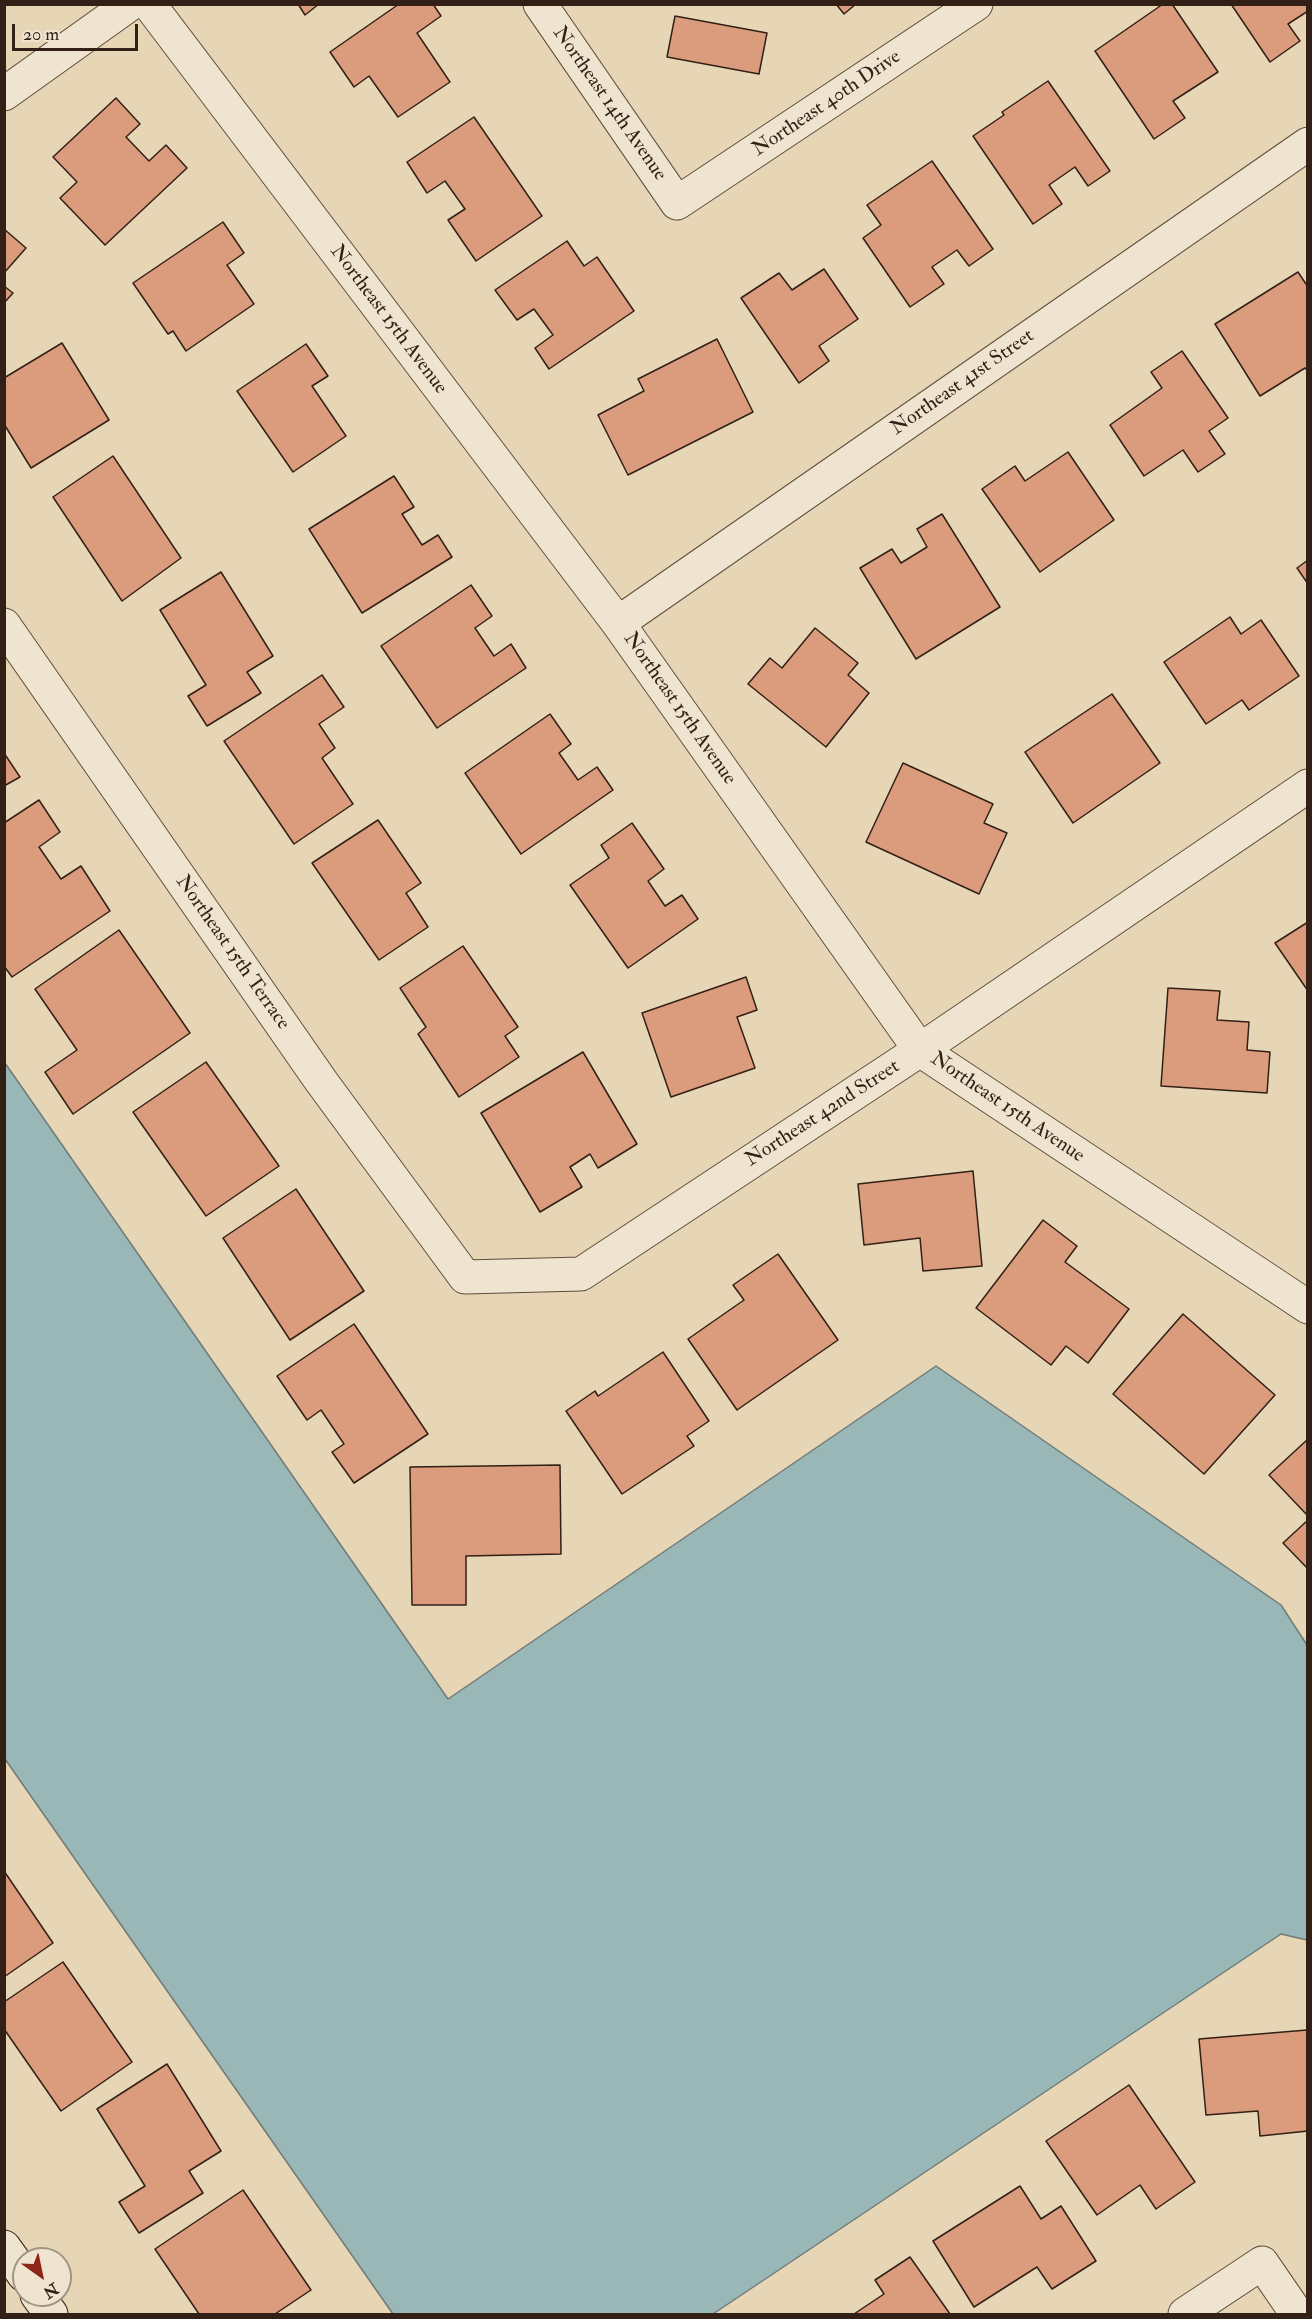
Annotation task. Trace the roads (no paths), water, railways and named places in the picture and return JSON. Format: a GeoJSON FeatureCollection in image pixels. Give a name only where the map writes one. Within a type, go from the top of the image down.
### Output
{"type":"FeatureCollection","features":[{"type":"Feature","properties":{"kind":"street"},"geometry":{"type":"LineString","coordinates":[[4,94],[130,4]]}},
{"type":"Feature","properties":{"kind":"street","name":"Northeast 15th Avenue"},"geometry":{"type":"LineString","coordinates":[[149,4],[618,623],[920,1050],[1308,1307]]}},
{"type":"Feature","properties":{"kind":"street","name":"Northeast 14th Avenue"},"geometry":{"type":"LineString","coordinates":[[540,4],[677,203]]}},
{"type":"Feature","properties":{"kind":"street","name":"Northeast 40th Drive"},"geometry":{"type":"LineString","coordinates":[[677,203],[976,4]]}},
{"type":"Feature","properties":{"kind":"street","name":"Northeast 41st Street"},"geometry":{"type":"LineString","coordinates":[[618,623],[1308,144]]}},
{"type":"Feature","properties":{"kind":"street","name":"Northeast 15th Terrace"},"geometry":{"type":"LineString","coordinates":[[4,625],[321,1081],[465,1277]]}},
{"type":"Feature","properties":{"kind":"street","name":"Northeast 42nd Street"},"geometry":{"type":"LineString","coordinates":[[465,1277],[581,1274],[920,1050],[1308,786]]}},
{"type":"Feature","properties":{"kind":"street"},"geometry":{"type":"LineString","coordinates":[[1185,2314],[1262,2263],[1297,2314]]}},
{"type":"Feature","properties":{"kind":"water"},"geometry":{"type":"Polygon","coordinates":[[[5,1063],[448,1699],[936,1366],[1281,1605],[1307,1645],[1307,1940],[1281,1934],[713,2314],[393,2314],[5,1759],[5,1063]]]}}]}
